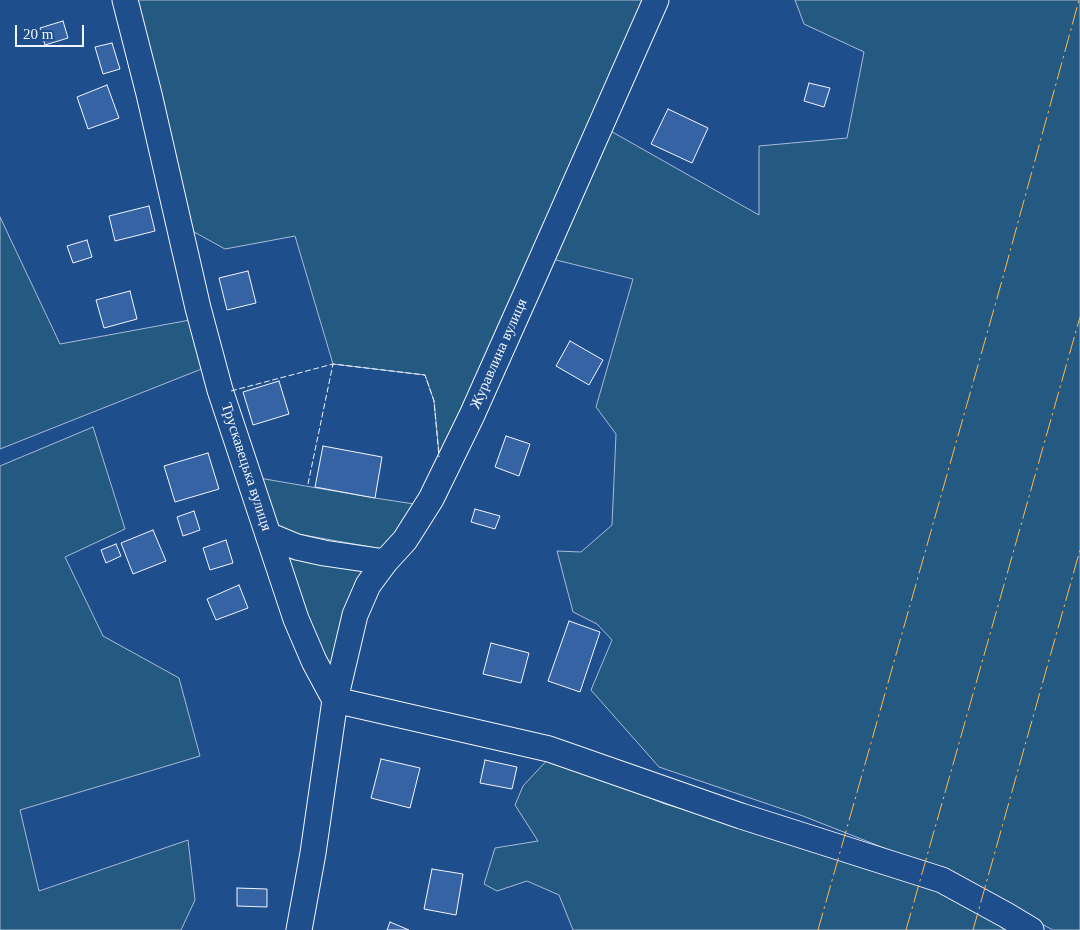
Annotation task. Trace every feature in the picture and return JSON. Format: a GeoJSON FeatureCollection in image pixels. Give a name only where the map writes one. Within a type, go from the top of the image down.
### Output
{"type":"FeatureCollection","features":[{"type":"Feature","properties":{"kind":"street","name":"Трускавецька вулиця"},"geometry":{"type":"LineString","coordinates":[[125,0],[149,94],[198,308],[220,390],[296,618],[314,661],[335,700]]}},
{"type":"Feature","properties":{"kind":"street","name":"Журавлина вулиця"},"geometry":{"type":"LineString","coordinates":[[335,700],[355,615],[368,585],[405,540],[431,499],[535,274],[656,0]]}},
{"type":"Feature","properties":{"kind":"street"},"geometry":{"type":"LineString","coordinates":[[268,535],[297,547],[324,554],[385,562]]}},
{"type":"Feature","properties":{"kind":"street"},"geometry":{"type":"LineString","coordinates":[[299,930],[313,853],[335,700],[550,749],[741,816],[942,880],[1006,914],[1031,930]]}},
{"type":"Feature","properties":{"kind":"shaded area"},"geometry":{"type":"Polygon","coordinates":[[[134,0],[642,0],[561,192],[440,463],[434,401],[425,375],[333,364],[295,236],[225,249],[187,228],[134,0]]]}},
{"type":"Feature","properties":{"kind":"shaded area"},"geometry":{"type":"Polygon","coordinates":[[[795,0],[1080,0],[1080,930],[1053,930],[940,870],[803,816],[659,767],[591,690],[612,640],[597,624],[573,612],[557,551],[581,552],[612,525],[616,434],[596,407],[633,279],[552,259],[607,129],[759,215],[759,146],[847,138],[864,52],[804,24],[795,0]]]}},
{"type":"Feature","properties":{"kind":"shaded area"},"geometry":{"type":"Polygon","coordinates":[[[0,217],[60,344],[190,320],[204,368],[0,449],[0,217]]]}},
{"type":"Feature","properties":{"kind":"shaded area"},"geometry":{"type":"Polygon","coordinates":[[[93,427],[125,529],[65,557],[103,636],[179,678],[200,756],[20,810],[39,891],[188,840],[195,900],[181,930],[0,930],[0,466],[93,427]]]}},
{"type":"Feature","properties":{"kind":"shaded area"},"geometry":{"type":"Polygon","coordinates":[[[259,478],[414,504],[388,550],[275,530],[259,478]]]}},
{"type":"Feature","properties":{"kind":"shaded area"},"geometry":{"type":"Polygon","coordinates":[[[278,548],[367,572],[331,670],[278,548]]]}},
{"type":"Feature","properties":{"kind":"shaded area"},"geometry":{"type":"Polygon","coordinates":[[[550,757],[665,804],[939,885],[1016,930],[573,930],[559,895],[527,881],[497,891],[484,884],[495,848],[538,841],[515,805],[523,786],[550,757]]]}},
{"type":"Feature","properties":{"kind":"building"},"geometry":{"type":"Polygon","coordinates":[[[63,21],[68,38],[45,45],[40,28],[63,21]]]}},
{"type":"Feature","properties":{"kind":"building"},"geometry":{"type":"Polygon","coordinates":[[[112,43],[120,69],[103,74],[95,47],[112,43]]]}},
{"type":"Feature","properties":{"kind":"building"},"geometry":{"type":"Polygon","coordinates":[[[809,83],[830,88],[824,107],[804,101],[809,83]]]}},
{"type":"Feature","properties":{"kind":"building"},"geometry":{"type":"Polygon","coordinates":[[[107,85],[119,118],[88,129],[77,97],[107,85]]]}},
{"type":"Feature","properties":{"kind":"building"},"geometry":{"type":"Polygon","coordinates":[[[668,109],[708,128],[692,163],[651,144],[668,109]]]}},
{"type":"Feature","properties":{"kind":"building"},"geometry":{"type":"Polygon","coordinates":[[[149,206],[155,231],[115,241],[109,216],[149,206]]]}},
{"type":"Feature","properties":{"kind":"building"},"geometry":{"type":"Polygon","coordinates":[[[87,240],[92,257],[73,263],[67,246],[87,240]]]}},
{"type":"Feature","properties":{"kind":"building"},"geometry":{"type":"Polygon","coordinates":[[[248,271],[256,303],[227,310],[219,278],[248,271]]]}},
{"type":"Feature","properties":{"kind":"building"},"geometry":{"type":"Polygon","coordinates":[[[130,291],[137,319],[104,328],[96,300],[130,291]]]}},
{"type":"Feature","properties":{"kind":"building"},"geometry":{"type":"Polygon","coordinates":[[[570,341],[603,360],[589,385],[556,366],[570,341]]]}},
{"type":"Feature","properties":{"kind":"building"},"geometry":{"type":"Polygon","coordinates":[[[279,381],[289,414],[253,425],[243,392],[279,381]]]}},
{"type":"Feature","properties":{"kind":"building"},"geometry":{"type":"Polygon","coordinates":[[[506,436],[530,444],[519,476],[495,467],[506,436]]]}},
{"type":"Feature","properties":{"kind":"building"},"geometry":{"type":"Polygon","coordinates":[[[323,446],[382,457],[375,498],[315,487],[323,446]]]}},
{"type":"Feature","properties":{"kind":"building"},"geometry":{"type":"Polygon","coordinates":[[[208,453],[219,489],[175,502],[164,466],[208,453]]]}},
{"type":"Feature","properties":{"kind":"building"},"geometry":{"type":"Polygon","coordinates":[[[475,509],[500,516],[495,529],[471,522],[475,509]]]}},
{"type":"Feature","properties":{"kind":"building"},"geometry":{"type":"Polygon","coordinates":[[[194,511],[200,530],[183,536],[177,517],[194,511]]]}},
{"type":"Feature","properties":{"kind":"building"},"geometry":{"type":"Polygon","coordinates":[[[153,530],[166,561],[133,574],[121,543],[153,530]]]}},
{"type":"Feature","properties":{"kind":"building"},"geometry":{"type":"Polygon","coordinates":[[[226,540],[233,563],[210,570],[203,548],[226,540]]]}},
{"type":"Feature","properties":{"kind":"building"},"geometry":{"type":"Polygon","coordinates":[[[116,544],[121,556],[106,563],[101,550],[116,544]]]}},
{"type":"Feature","properties":{"kind":"building"},"geometry":{"type":"Polygon","coordinates":[[[239,585],[248,608],[216,620],[207,599],[239,585]]]}},
{"type":"Feature","properties":{"kind":"building"},"geometry":{"type":"Polygon","coordinates":[[[569,621],[600,632],[580,692],[548,681],[569,621]]]}},
{"type":"Feature","properties":{"kind":"building"},"geometry":{"type":"Polygon","coordinates":[[[491,643],[529,653],[521,683],[483,674],[491,643]]]}},
{"type":"Feature","properties":{"kind":"building"},"geometry":{"type":"Polygon","coordinates":[[[381,759],[420,768],[410,808],[371,798],[381,759]]]}},
{"type":"Feature","properties":{"kind":"building"},"geometry":{"type":"Polygon","coordinates":[[[485,760],[517,767],[512,789],[480,783],[485,760]]]}},
{"type":"Feature","properties":{"kind":"building"},"geometry":{"type":"Polygon","coordinates":[[[432,869],[463,874],[456,915],[424,909],[432,869]]]}},
{"type":"Feature","properties":{"kind":"building"},"geometry":{"type":"Polygon","coordinates":[[[237,888],[267,889],[267,907],[237,906],[237,888]]]}},
{"type":"Feature","properties":{"kind":"building"},"geometry":{"type":"Polygon","coordinates":[[[390,922],[409,930],[387,930],[390,922]]]}},
{"type":"Feature","properties":{"kind":"fence"},"geometry":{"type":"LineString","coordinates":[[231,391],[333,364],[425,375],[434,401],[439,457]]}},
{"type":"Feature","properties":{"kind":"fence"},"geometry":{"type":"LineString","coordinates":[[308,484],[333,364]]}},
{"type":"Feature","properties":{"kind":"power"},"geometry":{"type":"LineString","coordinates":[[818,930],[1003,277],[1079,0]]}},
{"type":"Feature","properties":{"kind":"power"},"geometry":{"type":"LineString","coordinates":[[906,930],[1080,317]]}},
{"type":"Feature","properties":{"kind":"power"},"geometry":{"type":"LineString","coordinates":[[973,930],[1080,550]]}}]}
